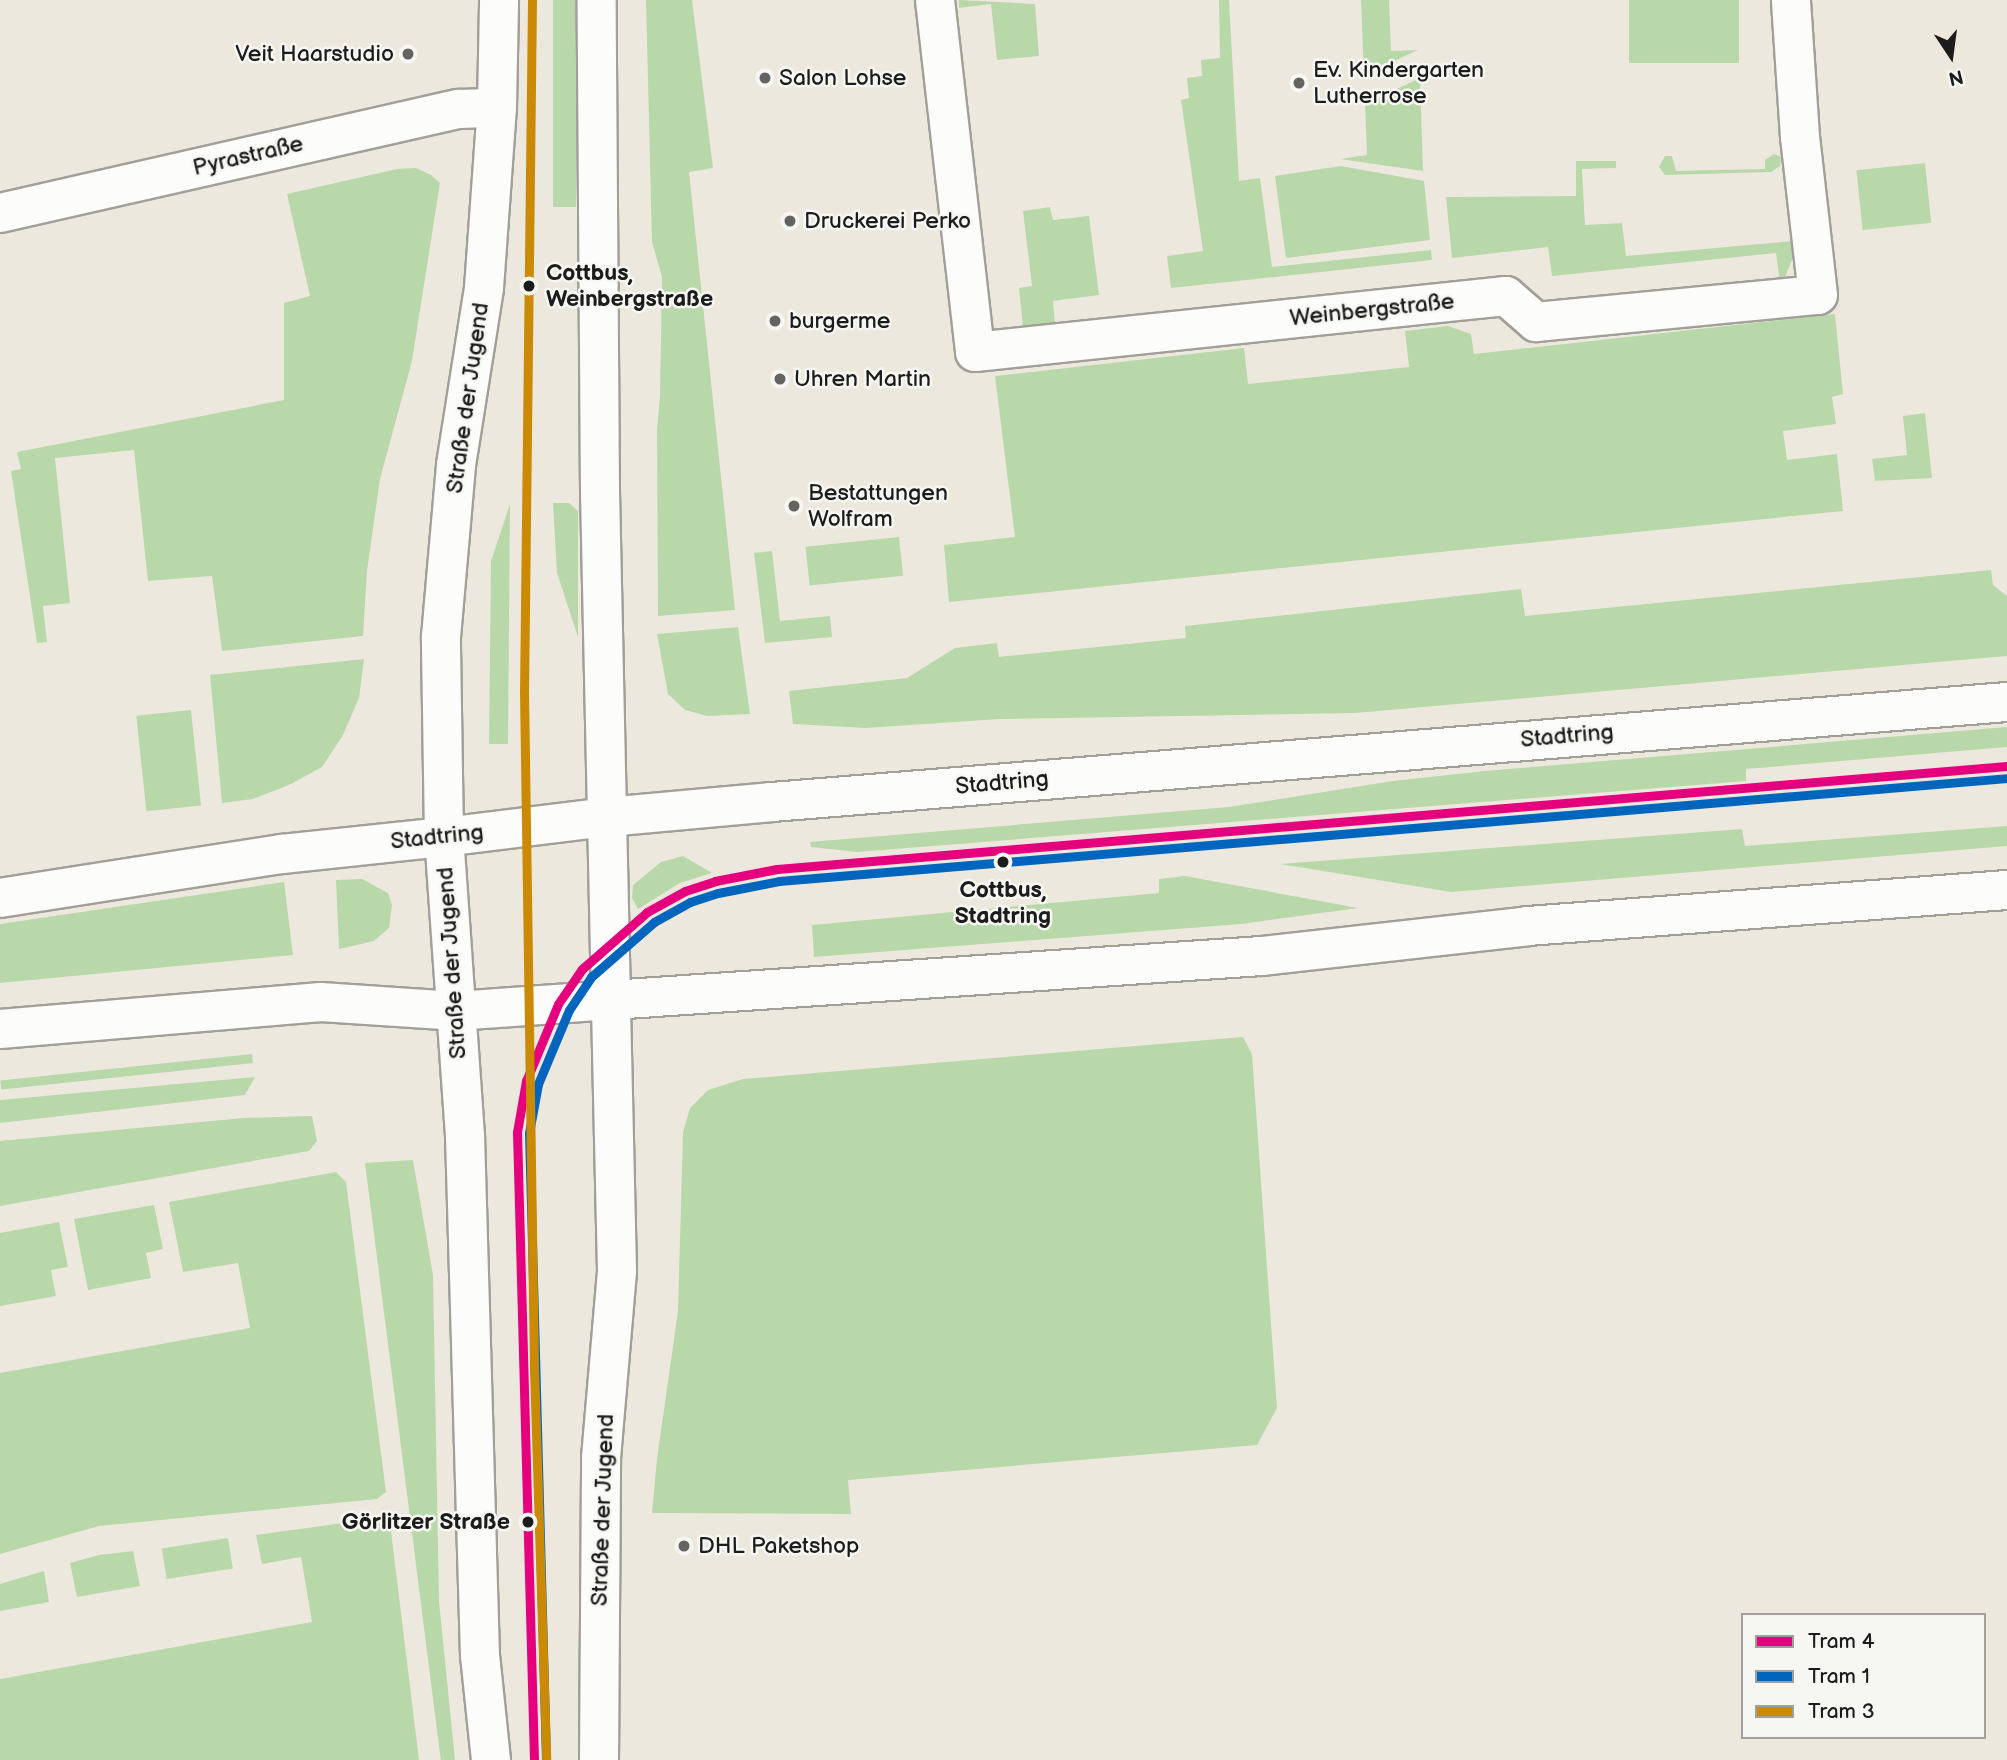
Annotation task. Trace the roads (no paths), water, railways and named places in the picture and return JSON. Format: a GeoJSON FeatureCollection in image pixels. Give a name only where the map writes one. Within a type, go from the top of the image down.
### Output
{"type":"FeatureCollection","features":[{"type":"Feature","properties":{"kind":"main road","name":"Straße der Jugend"},"geometry":{"type":"LineString","coordinates":[[491,1760],[480,1656],[465,1136],[444,836],[441,637],[456,465],[484,288],[497,107],[499,0]]}},
{"type":"Feature","properties":{"kind":"main road","name":"Straße der Jugend"},"geometry":{"type":"LineString","coordinates":[[597,0],[600,478],[617,1271],[601,1458],[599,1760]]}},
{"type":"Feature","properties":{"kind":"main road","name":"Weinbergstraße"},"geometry":{"type":"LineString","coordinates":[[935,0],[975,352],[1506,296],[1536,322],[1818,295],[1800,136],[1791,0]]}},
{"type":"Feature","properties":{"kind":"main road","name":"Pyrastraße"},"geometry":{"type":"LineString","coordinates":[[0,213],[459,109],[497,107]]}},
{"type":"Feature","properties":{"kind":"main road","name":"Stadtring"},"geometry":{"type":"LineString","coordinates":[[0,898],[282,854],[607,817],[2007,702]]}},
{"type":"Feature","properties":{"kind":"main road"},"geometry":{"type":"LineString","coordinates":[[0,1029],[321,1002],[455,1011],[1262,956],[1528,926],[2007,890]]}},
{"type":"Feature","properties":{"kind":"tram line","name":"3"},"geometry":{"type":"LineString","coordinates":[[532,0],[524,691],[534,1369],[546,1760]]}},
{"type":"Feature","properties":{"kind":"tram line","name":"4"},"geometry":{"type":"LineString","coordinates":[[534,1760],[517,1132],[526,1081],[558,1004],[582,969],[647,912],[685,891],[715,881],[777,869],[2007,766]]}},
{"type":"Feature","properties":{"kind":"tram line","name":"1"},"geometry":{"type":"LineString","coordinates":[[546,1760],[529,1133],[538,1084],[569,1010],[591,977],[654,922],[690,902],[718,893],[779,881],[2007,778]]}},
{"type":"Feature","properties":{"kind":"place","name":"Veit Haarstudio"},"geometry":{"type":"Point","coordinates":[408,54]}},
{"type":"Feature","properties":{"kind":"place","name":"Salon Lohse"},"geometry":{"type":"Point","coordinates":[765,78]}},
{"type":"Feature","properties":{"kind":"place","name":"Ev. Kindergarten Lutherrose"},"geometry":{"type":"Point","coordinates":[1299,83]}},
{"type":"Feature","properties":{"kind":"place","name":"Druckerei Perko"},"geometry":{"type":"Point","coordinates":[790,221]}},
{"type":"Feature","properties":{"kind":"place","name":"Cottbus, Weinbergstraße"},"geometry":{"type":"Point","coordinates":[529,286]}},
{"type":"Feature","properties":{"kind":"place","name":"burgerme"},"geometry":{"type":"Point","coordinates":[775,321]}},
{"type":"Feature","properties":{"kind":"place","name":"Uhren Martin"},"geometry":{"type":"Point","coordinates":[780,379]}},
{"type":"Feature","properties":{"kind":"place","name":"Bestattungen Wolfram"},"geometry":{"type":"Point","coordinates":[794,506]}},
{"type":"Feature","properties":{"kind":"place","name":"Cottbus, Stadtring"},"geometry":{"type":"Point","coordinates":[1003,862]}},
{"type":"Feature","properties":{"kind":"place","name":"Görlitzer Straße"},"geometry":{"type":"Point","coordinates":[528,1522]}},
{"type":"Feature","properties":{"kind":"place","name":"DHL Paketshop"},"geometry":{"type":"Point","coordinates":[684,1546]}}]}
